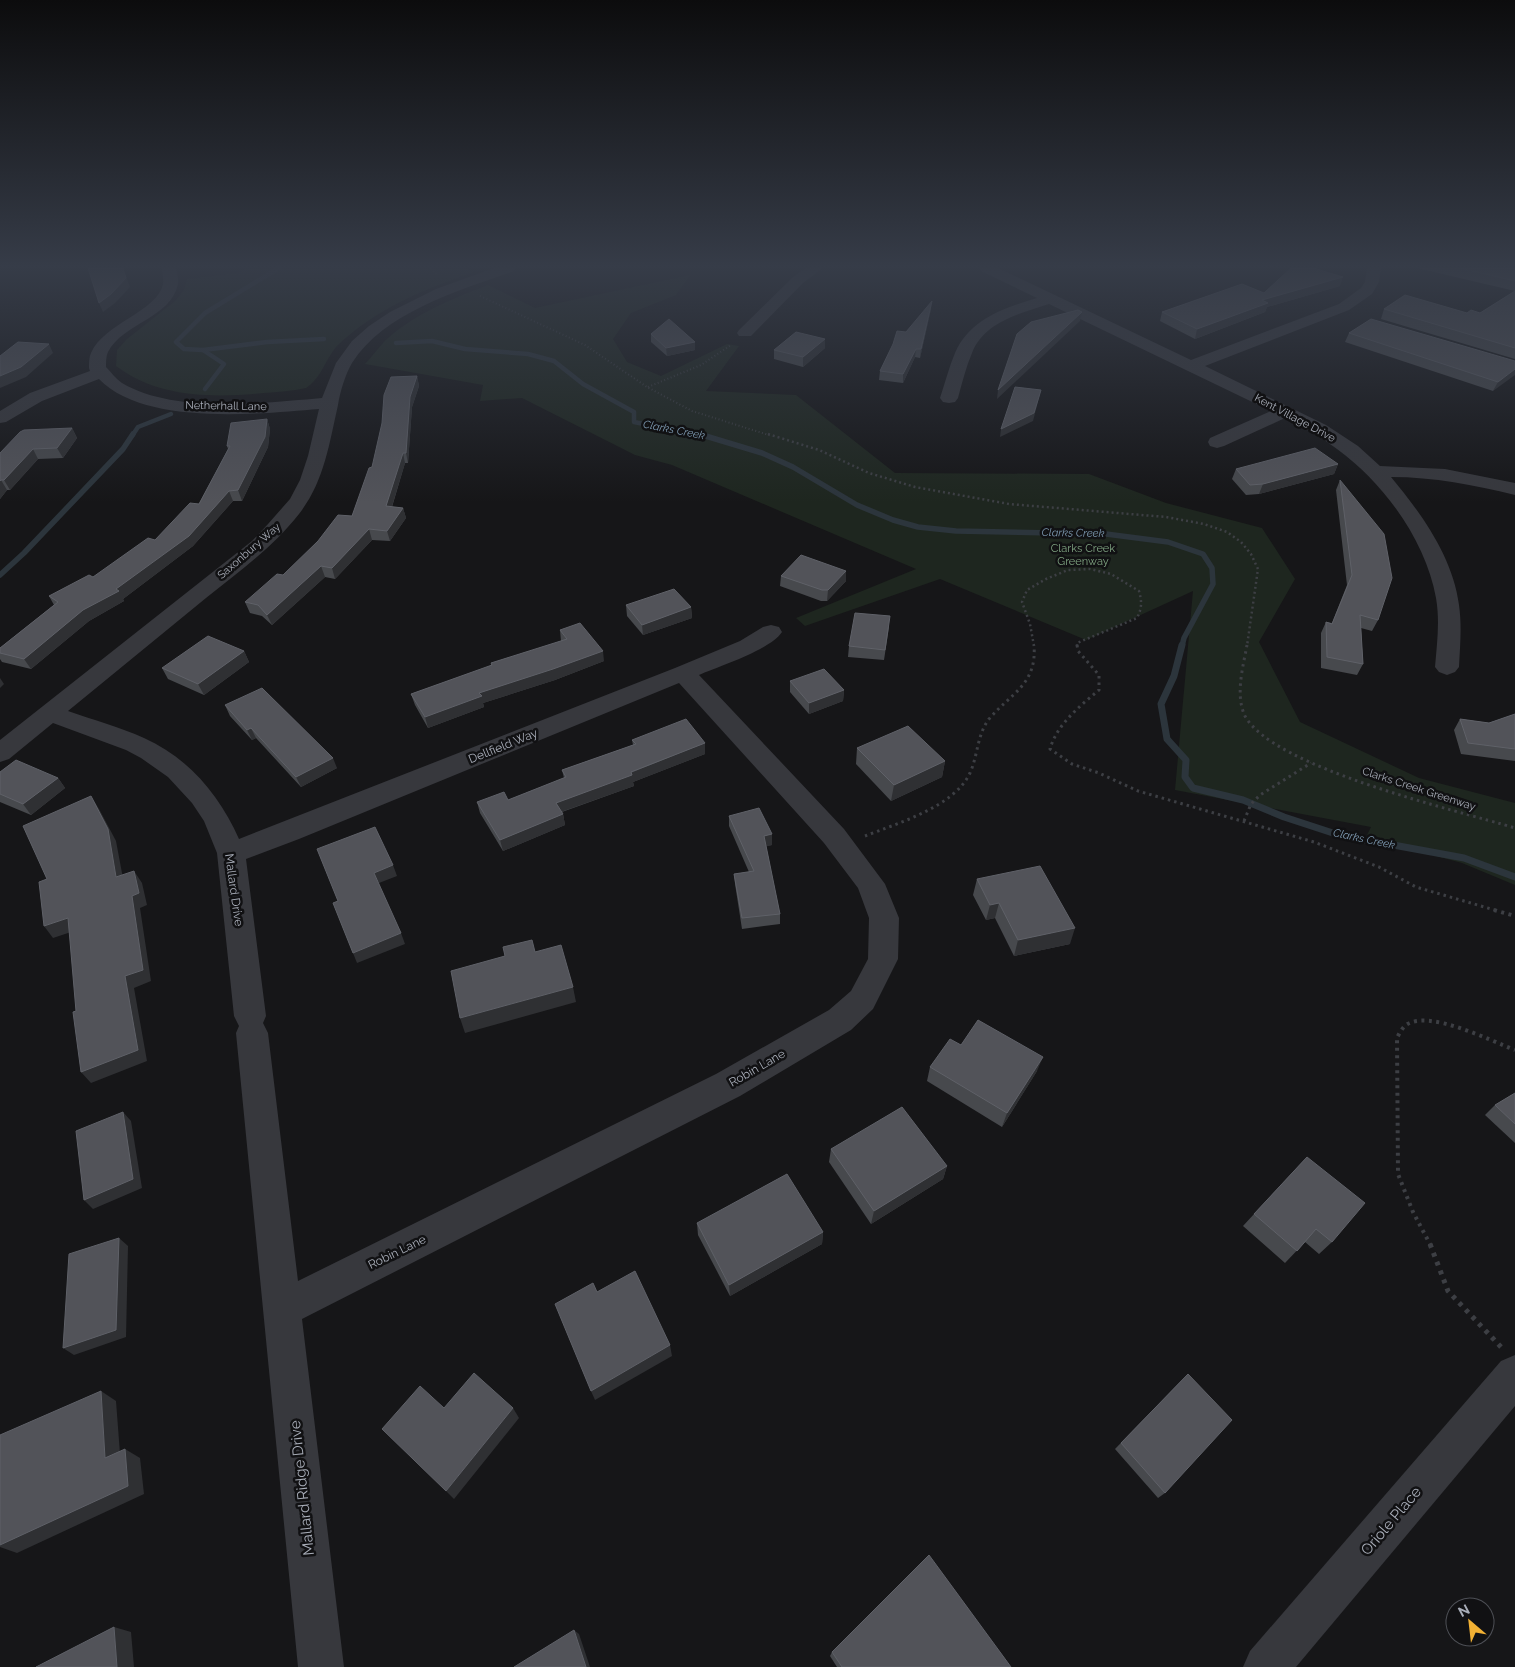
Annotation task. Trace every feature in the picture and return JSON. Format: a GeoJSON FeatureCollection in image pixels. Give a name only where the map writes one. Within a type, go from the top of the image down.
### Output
{"type":"FeatureCollection","features":[{"type":"Feature","properties":{"kind":"street"},"geometry":{"type":"LineString","coordinates":[[0,418],[36,397],[100,373],[96,364],[98,353],[103,346]]}},
{"type":"Feature","properties":{"kind":"street","name":"Saxonbury Way"},"geometry":{"type":"LineString","coordinates":[[0,753],[259,545],[283,521],[306,489],[314,470],[336,380],[344,363],[358,346]]}},
{"type":"Feature","properties":{"kind":"street"},"geometry":{"type":"LineString","coordinates":[[949,398],[967,346]]}},
{"type":"Feature","properties":{"kind":"street","name":"Kent Village Drive"},"geometry":{"type":"LineString","coordinates":[[1148,346],[1286,411],[1326,433],[1349,449],[1375,472],[1413,523],[1432,553],[1440,572],[1449,614],[1447,667]]}},
{"type":"Feature","properties":{"kind":"street"},"geometry":{"type":"LineString","coordinates":[[1190,366],[1243,346]]}},
{"type":"Feature","properties":{"kind":"street","name":"Netherhall Lane"},"geometry":{"type":"LineString","coordinates":[[100,373],[109,382],[130,394],[162,403],[239,408],[330,403]]}},
{"type":"Feature","properties":{"kind":"street"},"geometry":{"type":"LineString","coordinates":[[1217,442],[1286,411]]}},
{"type":"Feature","properties":{"kind":"street"},"geometry":{"type":"LineString","coordinates":[[1375,472],[1414,471],[1442,473],[1515,489]]}},
{"type":"Feature","properties":{"kind":"street","name":"Dellfield Way"},"geometry":{"type":"LineString","coordinates":[[231,853],[289,832],[683,673],[748,646],[771,632]]}},
{"type":"Feature","properties":{"kind":"street","name":"Robin Lane"},"geometry":{"type":"LineString","coordinates":[[284,1308],[728,1086],[840,1020],[862,1000],[883,959],[884,918],[871,884],[841,845],[683,673]]}},
{"type":"Feature","properties":{"kind":"street","name":"Mallard Drive"},"geometry":{"type":"LineString","coordinates":[[50,713],[135,744],[177,771],[206,803],[216,818],[231,853],[284,1308]]}},
{"type":"Feature","properties":{"kind":"street","name":"Mallard Ridge Drive"},"geometry":{"type":"LineString","coordinates":[[284,1308],[321,1667]]}},
{"type":"Feature","properties":{"kind":"street","name":"Oriole Place"},"geometry":{"type":"LineString","coordinates":[[1266,1667],[1512,1365]]}},
{"type":"Feature","properties":{"kind":"path","name":"Clarks Creek Greenway"},"geometry":{"type":"LineString","coordinates":[[586,346],[647,387],[692,411],[819,450],[869,473],[916,487],[1009,504],[1166,517],[1204,524],[1227,532],[1241,542],[1251,554],[1258,569],[1240,702],[1248,721],[1267,738],[1298,758],[1399,793],[1515,828]]}},
{"type":"Feature","properties":{"kind":"path"},"geometry":{"type":"LineString","coordinates":[[647,387],[693,371],[714,359],[729,346]]}},
{"type":"Feature","properties":{"kind":"path"},"geometry":{"type":"LineString","coordinates":[[841,845],[920,814],[949,797],[968,777],[983,729],[1000,708],[1020,689],[1031,670],[1035,642],[1022,602],[1027,590],[1046,578],[1068,570],[1090,569],[1112,574],[1139,591],[1142,601],[1141,610],[1137,618],[1077,643],[1078,651],[1099,675],[1099,690],[1058,729],[1052,739],[1050,749],[1072,764],[1099,773],[1138,791],[1314,842],[1379,867],[1416,887],[1515,916]]}},
{"type":"Feature","properties":{"kind":"path"},"geometry":{"type":"LineString","coordinates":[[1244,821],[1251,804],[1260,795],[1312,763]]}},
{"type":"Feature","properties":{"kind":"path"},"geometry":{"type":"LineString","coordinates":[[1512,1365],[1448,1291],[1434,1251],[1413,1212],[1398,1174],[1396,1073],[1397,1038],[1404,1026],[1412,1022],[1425,1020],[1442,1023],[1515,1050]]}},
{"type":"Feature","properties":{"kind":"green space"},"geometry":{"type":"Polygon","coordinates":[[[121,346],[337,346],[316,379],[306,388],[245,395],[187,393],[168,390],[150,384],[132,377],[116,366],[117,350],[121,346]]]}},
{"type":"Feature","properties":{"kind":"green space","name":"Clarks Creek Greenway"},"geometry":{"type":"Polygon","coordinates":[[[380,346],[617,346],[627,362],[661,376],[723,346],[739,346],[706,391],[796,395],[895,473],[1089,474],[1166,503],[1262,528],[1295,579],[1259,642],[1300,722],[1419,778],[1515,803],[1515,885],[1462,863],[1366,837],[1371,827],[1175,790],[1193,591],[1086,640],[940,579],[805,626],[796,618],[916,569],[672,465],[635,455],[522,398],[480,401],[483,385],[365,364],[380,346]]]}},
{"type":"Feature","properties":{"kind":"building"},"geometry":{"type":"Polygon","coordinates":[[[13,346],[47,346],[21,367],[0,376],[0,356],[13,346]]]}},
{"type":"Feature","properties":{"kind":"building"},"geometry":{"type":"Polygon","coordinates":[[[779,346],[817,346],[803,357],[774,350],[779,346]]]}},
{"type":"Feature","properties":{"kind":"building"},"geometry":{"type":"Polygon","coordinates":[[[892,346],[922,346],[921,349],[916,349],[903,374],[880,371],[892,346]]]}},
{"type":"Feature","properties":{"kind":"building"},"geometry":{"type":"Polygon","coordinates":[[[1013,346],[1046,346],[998,390],[1013,346]]]}},
{"type":"Feature","properties":{"kind":"building"},"geometry":{"type":"Polygon","coordinates":[[[1388,346],[1463,346],[1515,361],[1515,369],[1498,382],[1388,346]]]}},
{"type":"Feature","properties":{"kind":"building"},"geometry":{"type":"Polygon","coordinates":[[[417,376],[410,397],[406,453],[403,453],[386,506],[403,508],[387,531],[369,529],[332,568],[321,566],[267,615],[258,605],[245,602],[277,574],[283,575],[318,541],[338,515],[352,516],[369,468],[372,467],[382,423],[384,395],[391,377],[417,376]]]}},
{"type":"Feature","properties":{"kind":"building"},"geometry":{"type":"Polygon","coordinates":[[[1015,387],[1041,390],[1034,413],[1001,429],[1015,387]]]}},
{"type":"Feature","properties":{"kind":"building"},"geometry":{"type":"Polygon","coordinates":[[[267,419],[265,437],[238,490],[229,491],[189,536],[116,589],[119,591],[83,610],[24,659],[0,653],[0,648],[58,602],[49,596],[89,575],[93,577],[148,538],[155,540],[190,503],[199,504],[230,446],[227,446],[231,423],[267,419]]]}},
{"type":"Feature","properties":{"kind":"building"},"geometry":{"type":"Polygon","coordinates":[[[72,428],[57,448],[33,449],[4,480],[0,481],[0,453],[20,432],[24,430],[72,428]]]}},
{"type":"Feature","properties":{"kind":"building"},"geometry":{"type":"Polygon","coordinates":[[[1315,448],[1338,464],[1263,484],[1250,485],[1236,469],[1315,448]]]}},
{"type":"Feature","properties":{"kind":"building"},"geometry":{"type":"Polygon","coordinates":[[[1340,480],[1384,534],[1392,578],[1378,620],[1360,615],[1363,664],[1327,657],[1326,622],[1332,624],[1352,575],[1340,480]]]}},
{"type":"Feature","properties":{"kind":"building"},"geometry":{"type":"Polygon","coordinates":[[[801,555],[846,571],[828,590],[822,590],[781,576],[801,555]]]}},
{"type":"Feature","properties":{"kind":"building"},"geometry":{"type":"Polygon","coordinates":[[[674,589],[691,607],[642,625],[626,605],[674,589]]]}},
{"type":"Feature","properties":{"kind":"building"},"geometry":{"type":"Polygon","coordinates":[[[855,613],[890,616],[885,650],[849,646],[855,613]]]}},
{"type":"Feature","properties":{"kind":"building"},"geometry":{"type":"Polygon","coordinates":[[[580,623],[603,651],[479,693],[482,696],[425,717],[411,694],[492,665],[491,663],[567,639],[560,630],[580,623]]]}},
{"type":"Feature","properties":{"kind":"building"},"geometry":{"type":"Polygon","coordinates":[[[208,636],[244,651],[198,684],[162,668],[208,636]]]}},
{"type":"Feature","properties":{"kind":"building"},"geometry":{"type":"Polygon","coordinates":[[[824,669],[844,690],[809,703],[790,681],[824,669]]]}},
{"type":"Feature","properties":{"kind":"building"},"geometry":{"type":"Polygon","coordinates":[[[262,688],[333,758],[296,777],[251,728],[247,730],[225,705],[262,688]]]}},
{"type":"Feature","properties":{"kind":"building"},"geometry":{"type":"Polygon","coordinates":[[[1515,714],[1515,749],[1468,743],[1460,719],[1489,723],[1515,714]]]}},
{"type":"Feature","properties":{"kind":"building"},"geometry":{"type":"Polygon","coordinates":[[[686,719],[705,743],[631,772],[632,775],[556,803],[563,814],[500,840],[477,802],[504,792],[508,800],[566,777],[562,770],[636,744],[632,740],[686,719]]]}},
{"type":"Feature","properties":{"kind":"building"},"geometry":{"type":"Polygon","coordinates":[[[908,726],[945,761],[894,785],[857,748],[908,726]]]}},
{"type":"Feature","properties":{"kind":"building"},"geometry":{"type":"Polygon","coordinates":[[[16,760],[58,778],[23,804],[0,794],[0,772],[16,760]]]}},
{"type":"Feature","properties":{"kind":"building"},"geometry":{"type":"Polygon","coordinates":[[[91,796],[108,829],[116,877],[134,871],[139,893],[132,896],[143,970],[125,976],[138,1050],[81,1072],[73,1012],[76,1011],[68,918],[44,926],[39,882],[47,879],[23,826],[91,796]]]}},
{"type":"Feature","properties":{"kind":"building"},"geometry":{"type":"Polygon","coordinates":[[[759,808],[772,834],[764,836],[780,914],[742,918],[734,874],[754,871],[729,816],[759,808]]]}},
{"type":"Feature","properties":{"kind":"building"},"geometry":{"type":"Polygon","coordinates":[[[375,827],[393,865],[374,873],[401,933],[353,953],[333,903],[338,901],[317,849],[375,827]]]}},
{"type":"Feature","properties":{"kind":"building"},"geometry":{"type":"Polygon","coordinates":[[[1040,866],[1075,928],[1018,940],[999,903],[990,905],[977,879],[1040,866]]]}},
{"type":"Feature","properties":{"kind":"building"},"geometry":{"type":"Polygon","coordinates":[[[532,940],[535,952],[561,945],[573,987],[460,1018],[451,971],[505,956],[503,947],[532,940]]]}},
{"type":"Feature","properties":{"kind":"building"},"geometry":{"type":"Polygon","coordinates":[[[978,1020],[1043,1057],[1007,1113],[930,1067],[950,1039],[961,1045],[978,1020]]]}},
{"type":"Feature","properties":{"kind":"building"},"geometry":{"type":"Polygon","coordinates":[[[1515,1093],[1515,1124],[1495,1105],[1515,1093]]]}},
{"type":"Feature","properties":{"kind":"building"},"geometry":{"type":"Polygon","coordinates":[[[902,1107],[947,1166],[874,1211],[831,1149],[902,1107]]]}},
{"type":"Feature","properties":{"kind":"building"},"geometry":{"type":"Polygon","coordinates":[[[123,1112],[133,1179],[84,1200],[76,1131],[123,1112]]]}},
{"type":"Feature","properties":{"kind":"building"},"geometry":{"type":"Polygon","coordinates":[[[1307,1157],[1365,1203],[1332,1242],[1316,1229],[1297,1251],[1254,1214],[1307,1157]]]}},
{"type":"Feature","properties":{"kind":"building"},"geometry":{"type":"Polygon","coordinates":[[[787,1174],[823,1232],[729,1285],[697,1223],[787,1174]]]}},
{"type":"Feature","properties":{"kind":"building"},"geometry":{"type":"Polygon","coordinates":[[[119,1238],[116,1330],[63,1348],[69,1254],[119,1238]]]}},
{"type":"Feature","properties":{"kind":"building"},"geometry":{"type":"Polygon","coordinates":[[[635,1271],[670,1345],[591,1391],[555,1304],[593,1283],[597,1292],[635,1271]]]}},
{"type":"Feature","properties":{"kind":"building"},"geometry":{"type":"Polygon","coordinates":[[[474,1373],[513,1408],[446,1491],[382,1429],[420,1386],[444,1408],[474,1373]]]}},
{"type":"Feature","properties":{"kind":"building"},"geometry":{"type":"Polygon","coordinates":[[[1188,1374],[1232,1420],[1165,1493],[1121,1443],[1188,1374]]]}},
{"type":"Feature","properties":{"kind":"building"},"geometry":{"type":"Polygon","coordinates":[[[101,1391],[105,1458],[125,1449],[128,1486],[0,1545],[0,1435],[101,1391]]]}},
{"type":"Feature","properties":{"kind":"building"},"geometry":{"type":"Polygon","coordinates":[[[929,1555],[1011,1667],[842,1667],[832,1652],[929,1555]]]}},
{"type":"Feature","properties":{"kind":"building"},"geometry":{"type":"Polygon","coordinates":[[[114,1627],[117,1667],[36,1667],[114,1627]]]}},
{"type":"Feature","properties":{"kind":"building"},"geometry":{"type":"Polygon","coordinates":[[[574,1630],[586,1667],[514,1667],[574,1630]]]}},
{"type":"Feature","properties":{"kind":"waterway","name":"Clarks Creek"},"geometry":{"type":"LineString","coordinates":[[180,346],[184,349],[203,350]]}},
{"type":"Feature","properties":{"kind":"waterway","name":"Clarks Creek"},"geometry":{"type":"LineString","coordinates":[[203,350],[237,346]]}},
{"type":"Feature","properties":{"kind":"waterway","name":"Clarks Creek"},"geometry":{"type":"LineString","coordinates":[[452,346],[465,349],[528,354],[554,361],[583,384],[634,412],[634,422],[703,436]]}},
{"type":"Feature","properties":{"kind":"waterway"},"geometry":{"type":"LineString","coordinates":[[203,350],[224,364],[205,389]]}},
{"type":"Feature","properties":{"kind":"waterway"},"geometry":{"type":"LineString","coordinates":[[132,436],[138,427],[171,414]]}},
{"type":"Feature","properties":{"kind":"waterway"},"geometry":{"type":"LineString","coordinates":[[0,575],[24,553],[123,449],[133,434]]}},
{"type":"Feature","properties":{"kind":"waterway","name":"Clarks Creek"},"geometry":{"type":"LineString","coordinates":[[699,434],[762,453],[793,467],[857,505],[893,520],[918,527],[956,531],[1106,534],[1168,542],[1203,554],[1212,568],[1213,584],[1184,638],[1182,646]]}},
{"type":"Feature","properties":{"kind":"waterway","name":"Clarks Creek"},"geometry":{"type":"LineString","coordinates":[[1182,645],[1174,676],[1161,704],[1167,739],[1186,760],[1185,777],[1193,788],[1243,800],[1284,817],[1339,835],[1464,858],[1515,877]]}}]}
